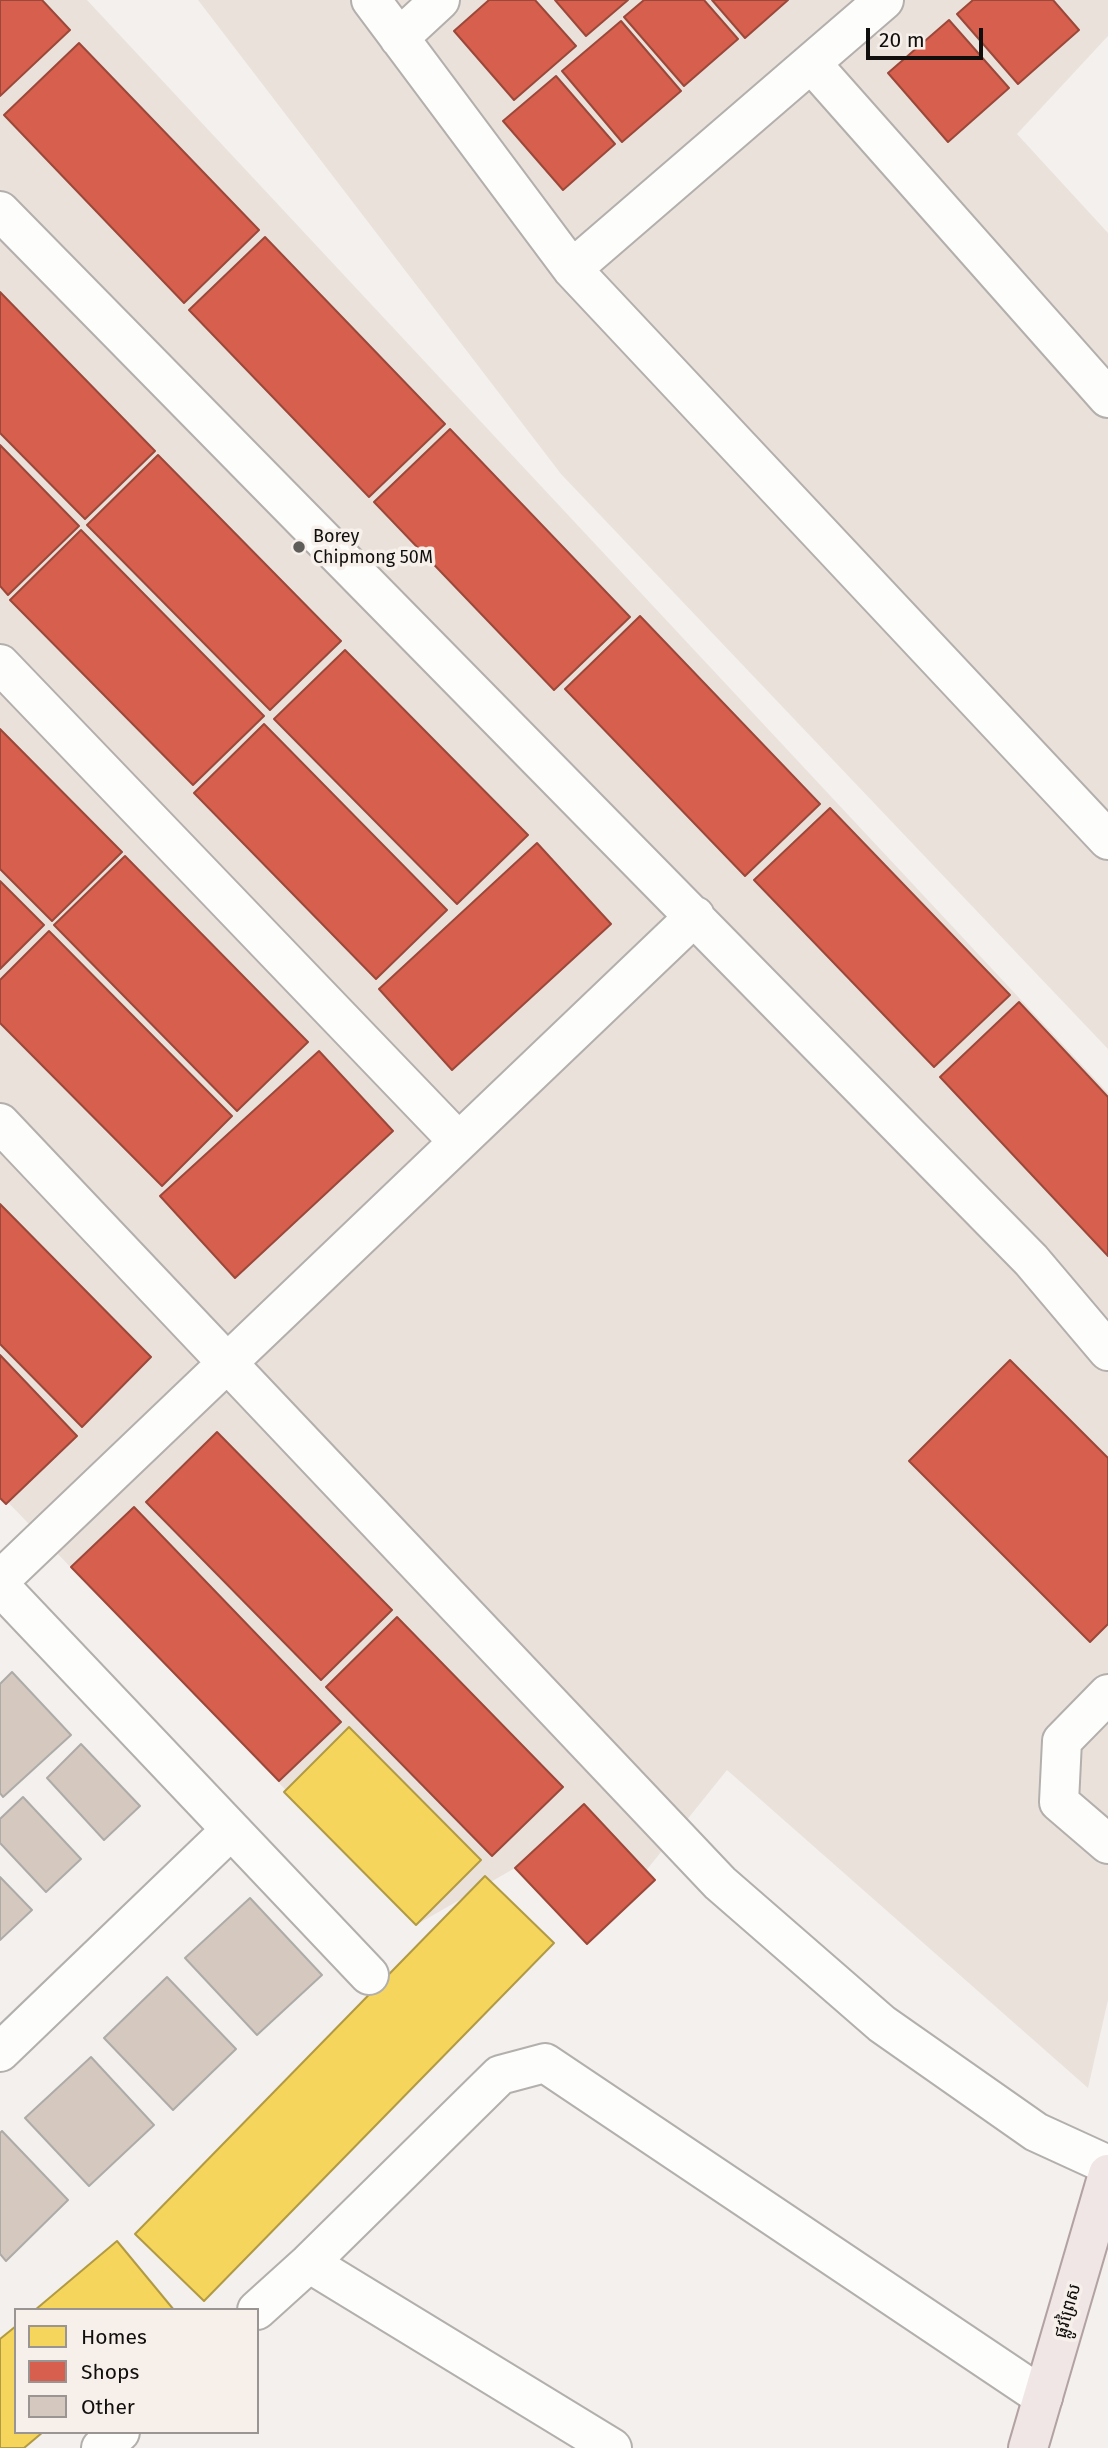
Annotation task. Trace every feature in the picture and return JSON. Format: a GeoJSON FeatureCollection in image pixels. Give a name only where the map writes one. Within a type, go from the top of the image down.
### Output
{"type":"FeatureCollection","features":[{"type":"Feature","properties":{"kind":"main road","name":"ផ្លូវព្រៃស"},"geometry":{"type":"LineString","coordinates":[[1028,2448],[1108,2174]]}},
{"type":"Feature","properties":{"kind":"street"},"geometry":{"type":"LineString","coordinates":[[371,0],[572,269],[1108,840]]}},
{"type":"Feature","properties":{"kind":"street"},"geometry":{"type":"LineString","coordinates":[[400,38],[440,0]]}},
{"type":"Feature","properties":{"kind":"street"},"geometry":{"type":"LineString","coordinates":[[572,269],[884,0]]}},
{"type":"Feature","properties":{"kind":"street"},"geometry":{"type":"LineString","coordinates":[[811,63],[1108,398]]}},
{"type":"Feature","properties":{"kind":"street"},"geometry":{"type":"LineString","coordinates":[[0,211],[1031,1260],[1108,1350]]}},
{"type":"Feature","properties":{"kind":"street"},"geometry":{"type":"LineString","coordinates":[[0,664],[458,1141]]}},
{"type":"Feature","properties":{"kind":"street"},"geometry":{"type":"LineString","coordinates":[[0,1580],[695,916]]}},
{"type":"Feature","properties":{"kind":"street"},"geometry":{"type":"LineString","coordinates":[[0,1123],[720,1883],[882,2024],[1036,2132],[1108,2165]]}},
{"type":"Feature","properties":{"kind":"street"},"geometry":{"type":"LineString","coordinates":[[0,1586],[369,1975]]}},
{"type":"Feature","properties":{"kind":"street"},"geometry":{"type":"LineString","coordinates":[[1108,1694],[1062,1741],[1059,1802],[1108,1844]]}},
{"type":"Feature","properties":{"kind":"street"},"geometry":{"type":"LineString","coordinates":[[0,2052],[231,1830]]}},
{"type":"Feature","properties":{"kind":"street"},"geometry":{"type":"LineString","coordinates":[[259,2308],[309,2263],[500,2075],[545,2063],[1043,2397]]}},
{"type":"Feature","properties":{"kind":"street"},"geometry":{"type":"LineString","coordinates":[[309,2263],[612,2448]]}},
{"type":"Feature","properties":{"kind":"shaded area","name":"Borey Chipmong 50M"},"geometry":{"type":"Polygon","coordinates":[[[0,0],[87,0],[1108,1093],[1108,2000],[1088,2088],[727,1770],[587,1944],[515,1868],[416,1925],[0,1494],[0,0]]]}},
{"type":"Feature","properties":{"kind":"shaded area"},"geometry":{"type":"Polygon","coordinates":[[[198,0],[1108,0],[1108,36],[1017,134],[1108,233],[1108,1049],[561,474],[198,0]]]}},
{"type":"Feature","properties":{"kind":"building: Homes"},"geometry":{"type":"Polygon","coordinates":[[[349,1727],[481,1860],[416,1925],[284,1792],[349,1727]]]}},
{"type":"Feature","properties":{"kind":"building: Homes"},"geometry":{"type":"Polygon","coordinates":[[[485,1876],[554,1943],[204,2301],[135,2234],[485,1876]]]}},
{"type":"Feature","properties":{"kind":"building: Homes"},"geometry":{"type":"Polygon","coordinates":[[[117,2241],[172,2308],[37,2308],[117,2241]]]}},
{"type":"Feature","properties":{"kind":"building: Homes"},"geometry":{"type":"Polygon","coordinates":[[[14,2328],[14,2434],[41,2434],[24,2448],[0,2448],[0,2339],[14,2328]]]}},
{"type":"Feature","properties":{"kind":"building: Shops"},"geometry":{"type":"Polygon","coordinates":[[[0,0],[42,0],[70,30],[0,96],[0,0]]]}},
{"type":"Feature","properties":{"kind":"building: Shops"},"geometry":{"type":"Polygon","coordinates":[[[489,0],[535,0],[576,46],[514,100],[454,31],[489,0]]]}},
{"type":"Feature","properties":{"kind":"building: Shops"},"geometry":{"type":"Polygon","coordinates":[[[555,0],[628,0],[586,36],[555,0]]]}},
{"type":"Feature","properties":{"kind":"building: Shops"},"geometry":{"type":"Polygon","coordinates":[[[644,0],[704,0],[738,39],[684,86],[624,17],[644,0]]]}},
{"type":"Feature","properties":{"kind":"building: Shops"},"geometry":{"type":"Polygon","coordinates":[[[712,0],[788,0],[745,38],[712,0]]]}},
{"type":"Feature","properties":{"kind":"building: Shops"},"geometry":{"type":"Polygon","coordinates":[[[973,0],[1053,0],[1079,30],[1018,84],[957,14],[973,0]]]}},
{"type":"Feature","properties":{"kind":"building: Shops"},"geometry":{"type":"Polygon","coordinates":[[[949,20],[1009,88],[948,142],[888,73],[949,20]]]}},
{"type":"Feature","properties":{"kind":"building: Shops"},"geometry":{"type":"Polygon","coordinates":[[[621,21],[681,91],[622,142],[562,71],[621,21]]]}},
{"type":"Feature","properties":{"kind":"building: Shops"},"geometry":{"type":"Polygon","coordinates":[[[79,43],[259,230],[184,303],[4,115],[79,43]]]}},
{"type":"Feature","properties":{"kind":"building: Shops"},"geometry":{"type":"Polygon","coordinates":[[[556,76],[615,144],[563,190],[503,121],[556,76]]]}},
{"type":"Feature","properties":{"kind":"building: Shops"},"geometry":{"type":"Polygon","coordinates":[[[265,237],[445,424],[369,497],[189,310],[265,237]]]}},
{"type":"Feature","properties":{"kind":"building: Shops"},"geometry":{"type":"Polygon","coordinates":[[[0,292],[155,451],[85,519],[0,433],[0,292]]]}},
{"type":"Feature","properties":{"kind":"building: Shops"},"geometry":{"type":"Polygon","coordinates":[[[450,429],[630,617],[554,690],[374,502],[450,429]]]}},
{"type":"Feature","properties":{"kind":"building: Shops"},"geometry":{"type":"Polygon","coordinates":[[[0,445],[79,526],[8,595],[0,586],[0,445]]]}},
{"type":"Feature","properties":{"kind":"building: Shops"},"geometry":{"type":"Polygon","coordinates":[[[158,455],[341,641],[270,710],[87,525],[158,455]]]}},
{"type":"Feature","properties":{"kind":"building: Shops"},"geometry":{"type":"Polygon","coordinates":[[[81,530],[264,716],[193,785],[10,600],[81,530]]]}},
{"type":"Feature","properties":{"kind":"building: Shops"},"geometry":{"type":"Polygon","coordinates":[[[640,616],[820,804],[745,876],[565,689],[640,616]]]}},
{"type":"Feature","properties":{"kind":"building: Shops"},"geometry":{"type":"Polygon","coordinates":[[[345,650],[528,835],[457,904],[274,719],[345,650]]]}},
{"type":"Feature","properties":{"kind":"building: Shops"},"geometry":{"type":"Polygon","coordinates":[[[264,724],[447,910],[376,979],[194,793],[264,724]]]}},
{"type":"Feature","properties":{"kind":"building: Shops"},"geometry":{"type":"Polygon","coordinates":[[[0,729],[122,852],[52,921],[0,869],[0,729]]]}},
{"type":"Feature","properties":{"kind":"building: Shops"},"geometry":{"type":"Polygon","coordinates":[[[830,808],[1010,995],[934,1067],[754,880],[830,808]]]}},
{"type":"Feature","properties":{"kind":"building: Shops"},"geometry":{"type":"Polygon","coordinates":[[[537,843],[611,924],[452,1070],[379,989],[537,843]]]}},
{"type":"Feature","properties":{"kind":"building: Shops"},"geometry":{"type":"Polygon","coordinates":[[[125,856],[308,1042],[237,1111],[54,925],[125,856]]]}},
{"type":"Feature","properties":{"kind":"building: Shops"},"geometry":{"type":"Polygon","coordinates":[[[0,881],[44,925],[0,969],[0,881]]]}},
{"type":"Feature","properties":{"kind":"building: Shops"},"geometry":{"type":"Polygon","coordinates":[[[49,931],[232,1116],[162,1186],[0,1023],[0,980],[49,931]]]}},
{"type":"Feature","properties":{"kind":"building: Shops"},"geometry":{"type":"Polygon","coordinates":[[[1019,1002],[1108,1097],[1108,1256],[940,1077],[1019,1002]]]}},
{"type":"Feature","properties":{"kind":"building: Shops"},"geometry":{"type":"Polygon","coordinates":[[[319,1051],[393,1131],[235,1278],[160,1196],[319,1051]]]}},
{"type":"Feature","properties":{"kind":"building: Shops"},"geometry":{"type":"Polygon","coordinates":[[[0,1204],[151,1357],[82,1427],[0,1344],[0,1204]]]}},
{"type":"Feature","properties":{"kind":"building: Shops"},"geometry":{"type":"Polygon","coordinates":[[[0,1355],[77,1436],[6,1504],[0,1498],[0,1355]]]}},
{"type":"Feature","properties":{"kind":"building: Shops"},"geometry":{"type":"Polygon","coordinates":[[[1010,1360],[1108,1458],[1108,1624],[1090,1642],[909,1461],[1010,1360]]]}},
{"type":"Feature","properties":{"kind":"building: Shops"},"geometry":{"type":"Polygon","coordinates":[[[217,1432],[392,1610],[321,1680],[146,1502],[217,1432]]]}},
{"type":"Feature","properties":{"kind":"building: Shops"},"geometry":{"type":"Polygon","coordinates":[[[134,1507],[341,1722],[279,1781],[71,1567],[134,1507]]]}},
{"type":"Feature","properties":{"kind":"building: Shops"},"geometry":{"type":"Polygon","coordinates":[[[397,1617],[563,1787],[492,1856],[326,1687],[397,1617]]]}},
{"type":"Feature","properties":{"kind":"building: Shops"},"geometry":{"type":"Polygon","coordinates":[[[584,1804],[655,1880],[587,1944],[515,1868],[584,1804]]]}},
{"type":"Feature","properties":{"kind":"building: Other"},"geometry":{"type":"Polygon","coordinates":[[[12,1672],[71,1735],[3,1797],[0,1793],[0,1684],[12,1672]]]}},
{"type":"Feature","properties":{"kind":"building: Other"},"geometry":{"type":"Polygon","coordinates":[[[81,1744],[140,1806],[104,1840],[47,1778],[81,1744]]]}},
{"type":"Feature","properties":{"kind":"building: Other"},"geometry":{"type":"Polygon","coordinates":[[[23,1797],[81,1859],[46,1892],[0,1843],[0,1819],[23,1797]]]}},
{"type":"Feature","properties":{"kind":"building: Other"},"geometry":{"type":"Polygon","coordinates":[[[0,1877],[32,1910],[0,1940],[0,1877]]]}},
{"type":"Feature","properties":{"kind":"building: Other"},"geometry":{"type":"Polygon","coordinates":[[[250,1898],[322,1975],[257,2035],[185,1958],[250,1898]]]}},
{"type":"Feature","properties":{"kind":"building: Other"},"geometry":{"type":"Polygon","coordinates":[[[167,1977],[236,2049],[173,2110],[104,2038],[167,1977]]]}},
{"type":"Feature","properties":{"kind":"building: Other"},"geometry":{"type":"Polygon","coordinates":[[[91,2057],[154,2125],[89,2186],[25,2118],[91,2057]]]}},
{"type":"Feature","properties":{"kind":"building: Other"},"geometry":{"type":"Polygon","coordinates":[[[2,2131],[68,2200],[6,2261],[0,2254],[2,2131]]]}},
{"type":"Feature","properties":{"kind":"place","name":"Borey Chipmong 50M"},"geometry":{"type":"Point","coordinates":[299,547]}}]}
